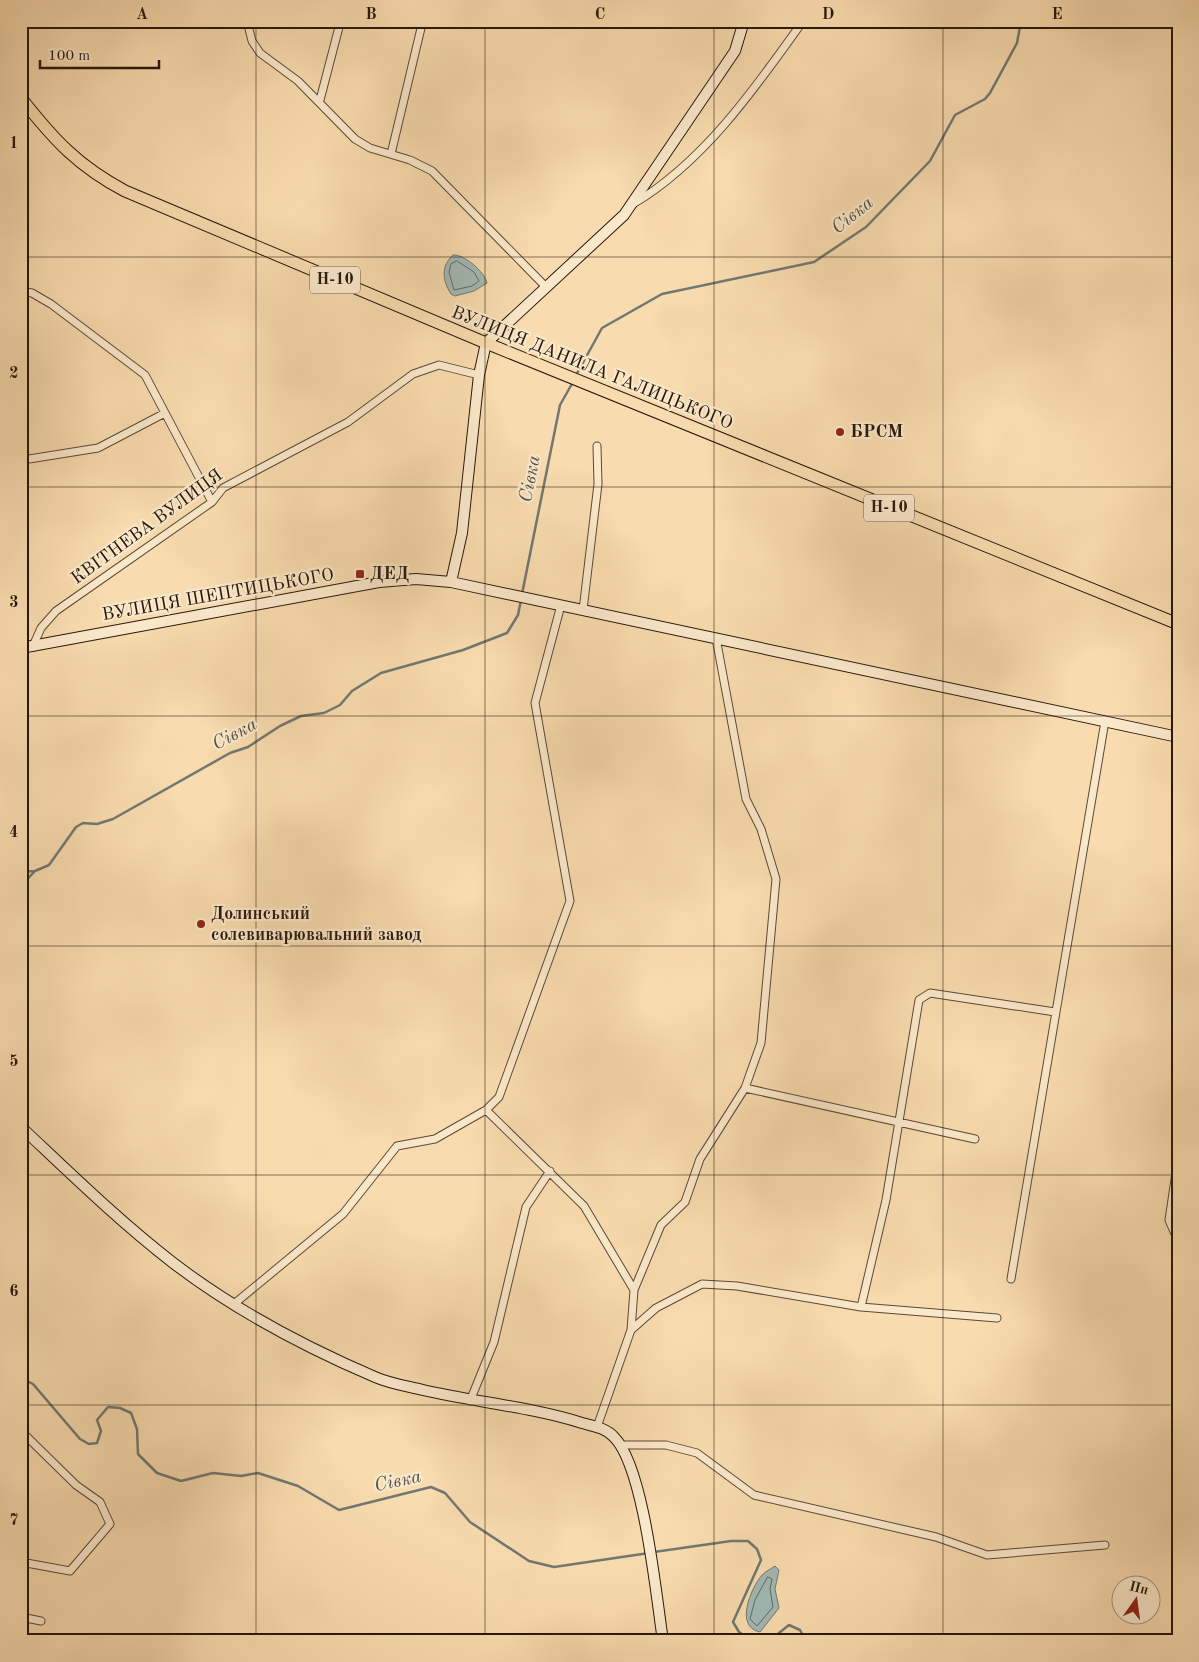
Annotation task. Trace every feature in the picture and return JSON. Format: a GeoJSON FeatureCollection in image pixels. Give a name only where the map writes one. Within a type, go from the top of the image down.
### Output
{"type":"FeatureCollection","features":[{"type":"Feature","properties":{"kind":"main road","name":"ВУЛИЦЯ ДАНИЛА ГАЛИЦЬКОГО"},"geometry":{"type":"LineString","coordinates":[[21,98],[46,130],[75,160],[99,178],[125,192],[745,450],[1178,624]]}},
{"type":"Feature","properties":{"kind":"street"},"geometry":{"type":"LineString","coordinates":[[247,21],[252,40],[260,53],[320,100],[355,139],[370,148],[410,160],[432,171],[546,288]]}},
{"type":"Feature","properties":{"kind":"street"},"geometry":{"type":"LineString","coordinates":[[451,582],[462,533],[479,375],[486,343],[624,215],[735,51],[744,21]]}},
{"type":"Feature","properties":{"kind":"street"},"geometry":{"type":"LineString","coordinates":[[630,205],[656,190],[709,141],[768,71],[803,21]]}},
{"type":"Feature","properties":{"kind":"street"},"geometry":{"type":"LineString","coordinates":[[391,154],[422,24]]}},
{"type":"Feature","properties":{"kind":"street"},"geometry":{"type":"LineString","coordinates":[[320,100],[339,28]]}},
{"type":"Feature","properties":{"kind":"street"},"geometry":{"type":"LineString","coordinates":[[21,291],[32,293],[51,304],[145,375],[212,502]]}},
{"type":"Feature","properties":{"kind":"street","name":"КВІТНЕВА ВУЛИЦЯ"},"geometry":{"type":"LineString","coordinates":[[33,646],[41,628],[56,611],[212,502],[223,488],[348,422],[413,374],[439,365],[479,375]]}},
{"type":"Feature","properties":{"kind":"street"},"geometry":{"type":"LineString","coordinates":[[29,459],[98,448],[165,413]]}},
{"type":"Feature","properties":{"kind":"street"},"geometry":{"type":"LineString","coordinates":[[583,610],[598,484],[597,446]]}},
{"type":"Feature","properties":{"kind":"street","name":"ВУЛИЦЯ ШЕПТИЦЬКОГО"},"geometry":{"type":"LineString","coordinates":[[21,648],[379,582],[416,579],[451,582],[1178,737]]}},
{"type":"Feature","properties":{"kind":"street"},"geometry":{"type":"LineString","coordinates":[[234,1304],[343,1214],[397,1146],[435,1139],[486,1110],[499,1098],[570,902],[536,703],[561,605]]}},
{"type":"Feature","properties":{"kind":"street"},"geometry":{"type":"LineString","coordinates":[[597,1428],[631,1330],[634,1290],[661,1225],[685,1202],[700,1159],[744,1088],[761,1043],[776,879],[761,829],[746,799],[716,638]]}},
{"type":"Feature","properties":{"kind":"street"},"geometry":{"type":"LineString","coordinates":[[1011,1279],[1104,721]]}},
{"type":"Feature","properties":{"kind":"street"},"geometry":{"type":"LineString","coordinates":[[861,1307],[886,1200],[919,1000],[930,993],[1055,1012]]}},
{"type":"Feature","properties":{"kind":"street"},"geometry":{"type":"LineString","coordinates":[[744,1088],[975,1138]]}},
{"type":"Feature","properties":{"kind":"street"},"geometry":{"type":"LineString","coordinates":[[486,1110],[584,1206],[634,1290]]}},
{"type":"Feature","properties":{"kind":"street"},"geometry":{"type":"LineString","coordinates":[[21,1127],[111,1210],[173,1263],[234,1304],[316,1351],[375,1377],[470,1401],[569,1419],[607,1431],[621,1445],[634,1475],[648,1541],[663,1641]]}},
{"type":"Feature","properties":{"kind":"street"},"geometry":{"type":"LineString","coordinates":[[1178,1159],[1169,1220],[1178,1241]]}},
{"type":"Feature","properties":{"kind":"street"},"geometry":{"type":"LineString","coordinates":[[470,1401],[494,1342],[526,1207],[550,1171]]}},
{"type":"Feature","properties":{"kind":"street"},"geometry":{"type":"LineString","coordinates":[[631,1330],[656,1308],[702,1284],[737,1286],[861,1307],[997,1318]]}},
{"type":"Feature","properties":{"kind":"street"},"geometry":{"type":"LineString","coordinates":[[21,1432],[76,1485],[100,1502],[110,1524],[70,1571],[21,1562]]}},
{"type":"Feature","properties":{"kind":"street"},"geometry":{"type":"LineString","coordinates":[[621,1445],[666,1445],[697,1453],[754,1496],[936,1538],[987,1555],[1104,1544]]}},
{"type":"Feature","properties":{"kind":"street"},"geometry":{"type":"LineString","coordinates":[[21,1617],[41,1621]]}},
{"type":"Feature","properties":{"kind":"water"},"geometry":{"type":"Polygon","coordinates":[[[453,255],[463,257],[473,264],[487,283],[474,291],[455,296],[451,294],[446,284],[444,273],[446,264],[453,255]]]}},
{"type":"Feature","properties":{"kind":"water"},"geometry":{"type":"Polygon","coordinates":[[[775,1566],[779,1570],[775,1589],[779,1608],[760,1632],[752,1629],[748,1623],[746,1615],[747,1606],[758,1581],[775,1566]]]}},
{"type":"Feature","properties":{"kind":"waterway","name":"Сівка"},"geometry":{"type":"LineString","coordinates":[[575,377],[602,328],[662,294],[814,262],[866,227],[930,161],[955,115],[985,99],[990,93],[1017,43],[1021,21]]}},
{"type":"Feature","properties":{"kind":"waterway","name":"Сівка"},"geometry":{"type":"LineString","coordinates":[[522,594],[560,405],[573,382]]}},
{"type":"Feature","properties":{"kind":"waterway","name":"Сівка"},"geometry":{"type":"LineString","coordinates":[[21,886],[35,871],[49,865],[76,827],[83,823],[97,824],[113,819],[230,753],[248,747],[280,726],[301,716],[324,713],[340,705],[352,691],[381,673],[463,650],[507,633],[518,615],[521,600]]}},
{"type":"Feature","properties":{"kind":"waterway"},"geometry":{"type":"LineString","coordinates":[[21,872],[35,871]]}},
{"type":"Feature","properties":{"kind":"waterway","name":"Сівка"},"geometry":{"type":"LineString","coordinates":[[21,1378],[33,1384],[80,1439],[89,1444],[97,1443],[101,1431],[97,1420],[108,1407],[120,1408],[131,1413],[137,1429],[138,1454],[157,1473],[181,1481],[213,1473],[241,1476],[258,1473],[298,1486],[339,1510],[431,1487],[445,1493],[470,1522],[529,1561],[554,1567],[649,1553]]}},
{"type":"Feature","properties":{"kind":"waterway","name":"Сівка"},"geometry":{"type":"LineString","coordinates":[[654,1552],[731,1541],[748,1541],[757,1549],[761,1560],[733,1622],[739,1632],[752,1641]]}},
{"type":"Feature","properties":{"kind":"waterway","name":"Сівка"},"geometry":{"type":"LineString","coordinates":[[769,1641],[789,1625],[800,1630],[806,1641]]}},
{"type":"Feature","properties":{"kind":"place","name":"БРСМ"},"geometry":{"type":"Point","coordinates":[840,432]}},
{"type":"Feature","properties":{"kind":"place","name":"ДЕД"},"geometry":{"type":"Point","coordinates":[360,574]}},
{"type":"Feature","properties":{"kind":"place","name":"Долинський солевиварювальний завод"},"geometry":{"type":"Point","coordinates":[201,924]}}]}
